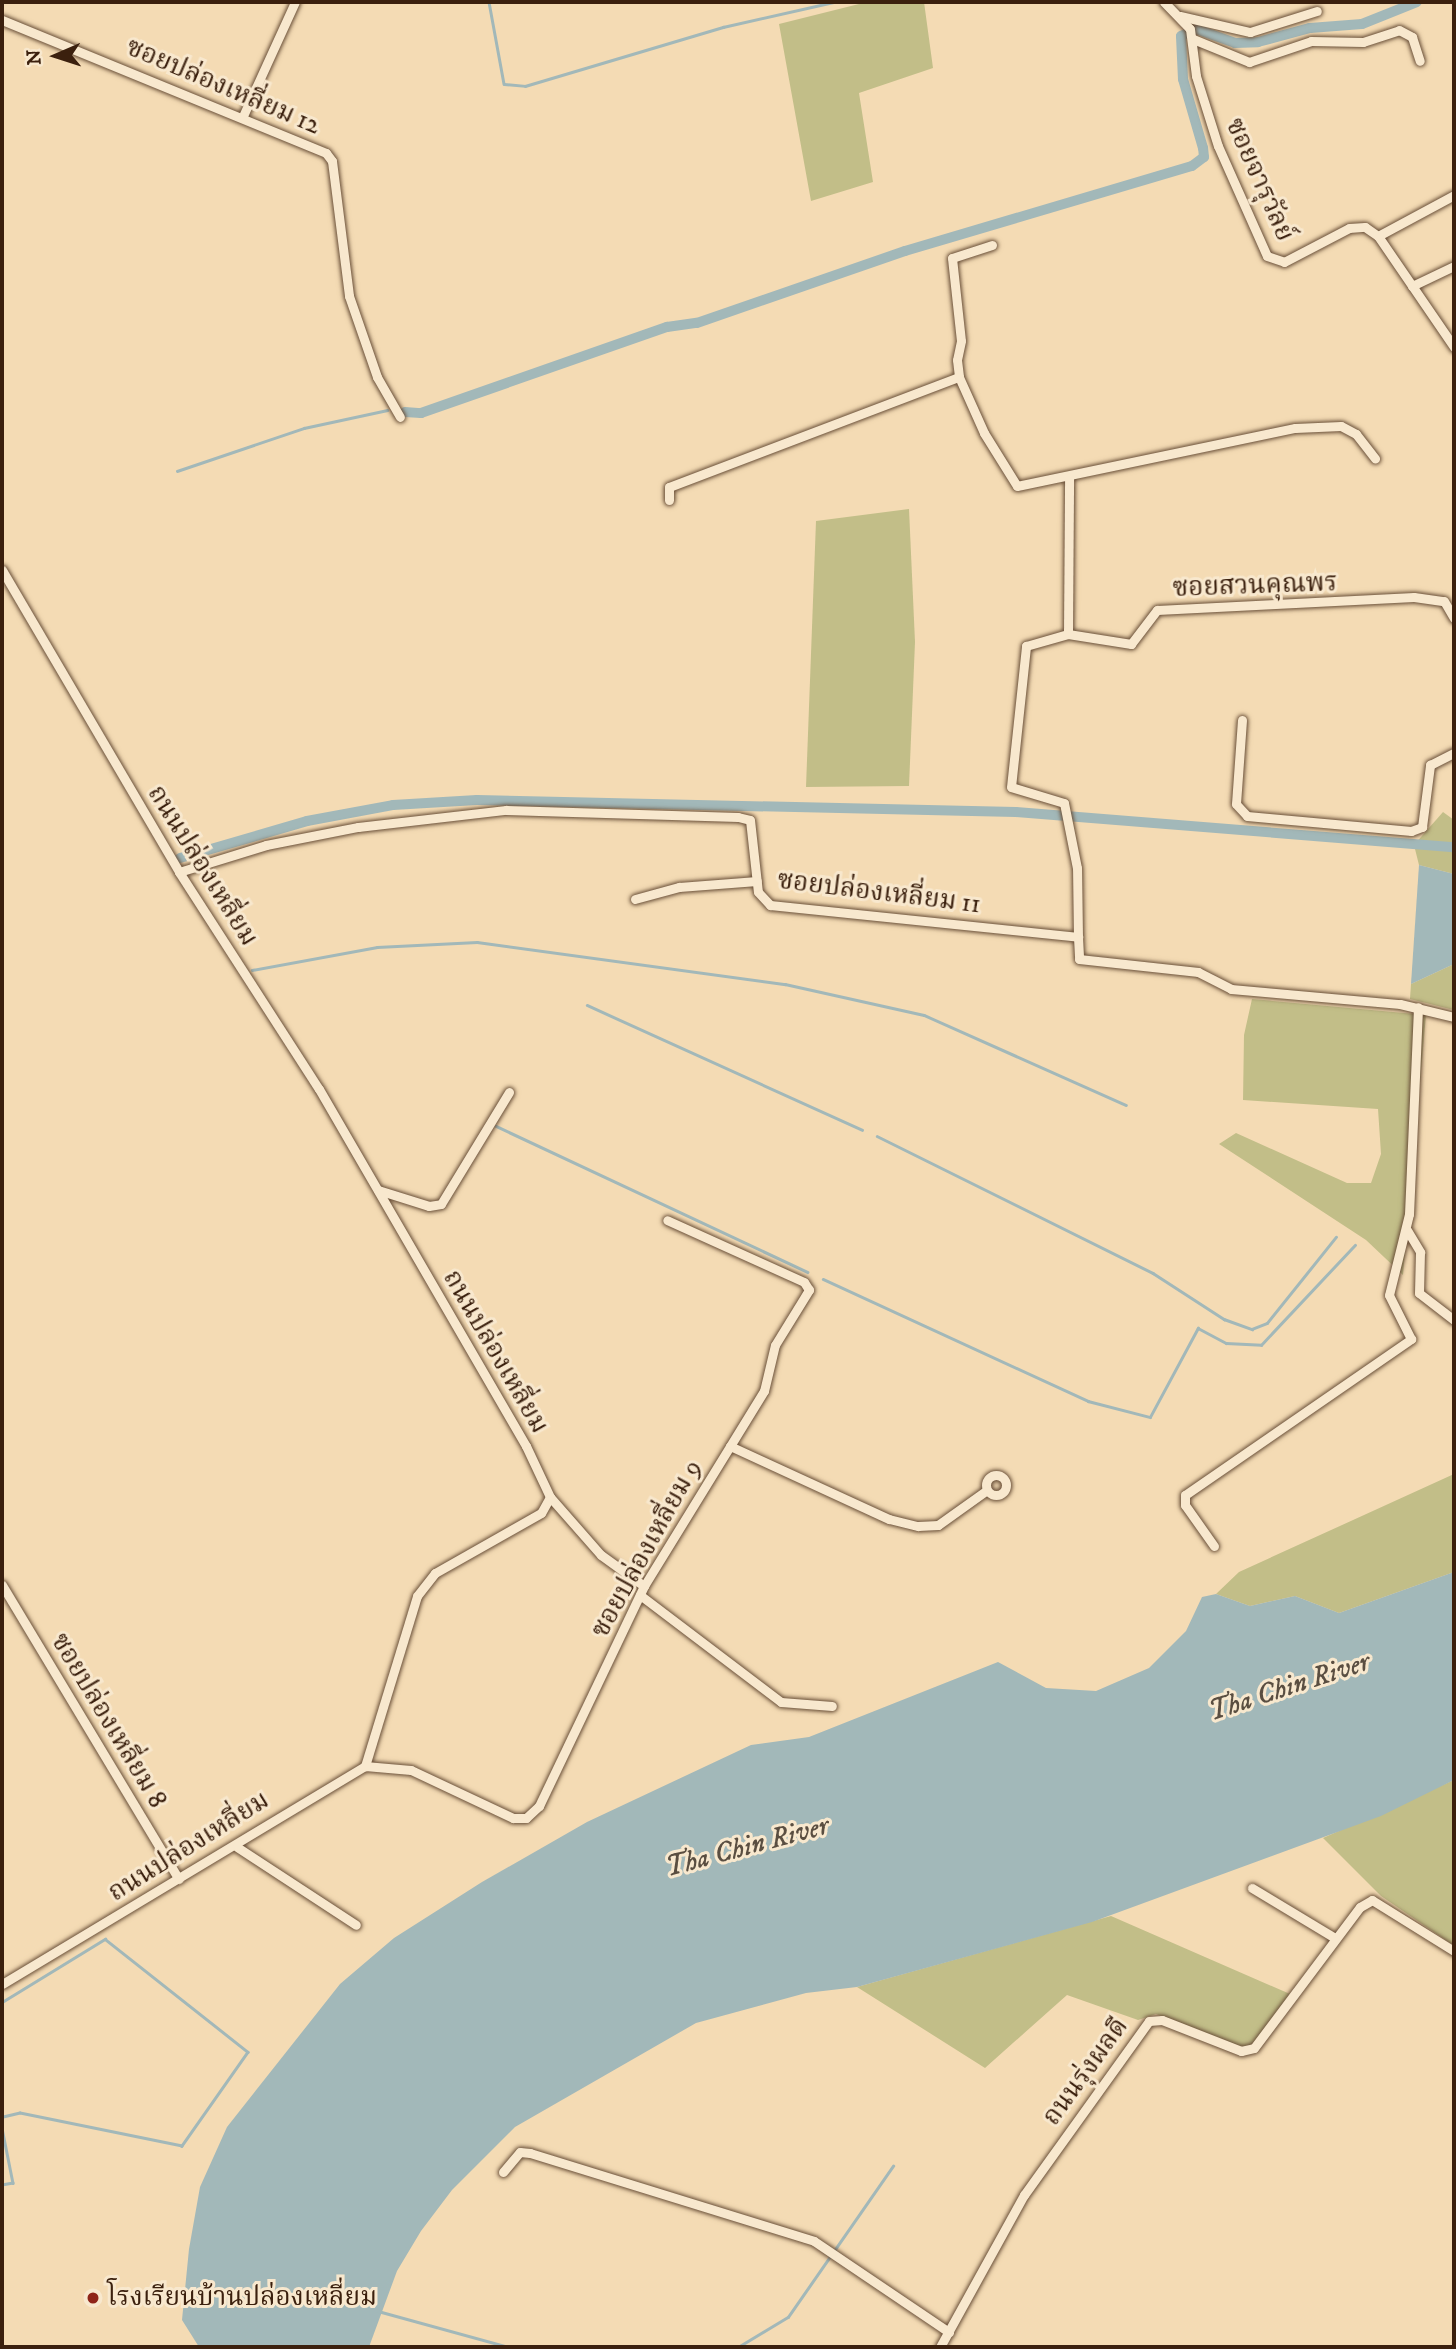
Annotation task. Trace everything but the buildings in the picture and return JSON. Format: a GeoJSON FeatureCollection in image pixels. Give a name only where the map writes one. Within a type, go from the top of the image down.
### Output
{"type":"FeatureCollection","features":[{"type":"Feature","properties":{"kind":"street"},"geometry":{"type":"LineString","coordinates":[[243,116],[295,2]]}},
{"type":"Feature","properties":{"kind":"street","name":"ซอยจารุวัลย์"},"geometry":{"type":"LineString","coordinates":[[1164,2],[1180,16],[1193,39],[1196,76],[1218,146],[1267,256],[1284,262],[1349,228],[1365,227],[1378,236]]}},
{"type":"Feature","properties":{"kind":"street"},"geometry":{"type":"LineString","coordinates":[[1180,16],[1250,32],[1317,11]]}},
{"type":"Feature","properties":{"kind":"street","name":"ซอยปล่องเหลี่ยม 12"},"geometry":{"type":"LineString","coordinates":[[2,20],[243,116],[326,153],[332,161],[349,296],[377,377],[400,417]]}},
{"type":"Feature","properties":{"kind":"street"},"geometry":{"type":"LineString","coordinates":[[1193,39],[1249,62],[1311,41],[1363,42],[1399,30],[1412,37],[1420,61]]}},
{"type":"Feature","properties":{"kind":"street"},"geometry":{"type":"LineString","coordinates":[[1454,195],[1378,236],[1454,344]]}},
{"type":"Feature","properties":{"kind":"street"},"geometry":{"type":"LineString","coordinates":[[992,245],[952,258],[959,377],[1011,481],[1024,486],[1069,479],[1247,436],[1331,425],[1356,434],[1375,458]]}},
{"type":"Feature","properties":{"kind":"street"},"geometry":{"type":"LineString","coordinates":[[1412,286],[1454,266]]}},
{"type":"Feature","properties":{"kind":"street"},"geometry":{"type":"LineString","coordinates":[[669,500],[669,487],[959,377]]}},
{"type":"Feature","properties":{"kind":"street"},"geometry":{"type":"LineString","coordinates":[[1068,635],[1069,479]]}},
{"type":"Feature","properties":{"kind":"street","name":"ถนนปล่องเหลี่ยม"},"geometry":{"type":"LineString","coordinates":[[2,570],[178,872],[378,1190],[526,1446],[550,1497],[601,1555],[781,1702],[832,1706]]}},
{"type":"Feature","properties":{"kind":"street","name":"ซอยสวนคุณพร"},"geometry":{"type":"LineString","coordinates":[[1078,937],[1077,868],[1064,803],[1050,795],[1018,793],[1009,774],[1021,650],[1038,640],[1068,635],[1131,644],[1157,610],[1415,597],[1451,606],[1454,618]]}},
{"type":"Feature","properties":{"kind":"street"},"geometry":{"type":"LineString","coordinates":[[1242,720],[1236,804],[1247,816],[1411,831],[1422,827],[1430,765],[1454,753]]}},
{"type":"Feature","properties":{"kind":"street","name":"ซอยปล่องเหลี่ยม 11"},"geometry":{"type":"LineString","coordinates":[[178,872],[266,845],[358,827],[506,810],[750,820],[757,881],[762,900],[771,905],[1078,937]]}},
{"type":"Feature","properties":{"kind":"street"},"geometry":{"type":"LineString","coordinates":[[635,899],[679,887],[757,881]]}},
{"type":"Feature","properties":{"kind":"street"},"geometry":{"type":"LineString","coordinates":[[1078,937],[1079,959],[1198,972],[1231,989],[1418,1007],[1454,1017]]}},
{"type":"Feature","properties":{"kind":"street"},"geometry":{"type":"LineString","coordinates":[[1214,1546],[1185,1505],[1185,1495],[1408,1344],[1411,1330],[1389,1294],[1406,1230],[1418,1007]]}},
{"type":"Feature","properties":{"kind":"street"},"geometry":{"type":"LineString","coordinates":[[378,1190],[429,1206],[441,1204],[509,1092]]}},
{"type":"Feature","properties":{"kind":"street","name":"ซอยปล่องเหลี่ยม 9"},"geometry":{"type":"LineString","coordinates":[[365,1766],[411,1770],[513,1818],[531,1815],[642,1591],[764,1391],[775,1345],[808,1286],[667,1220]]}},
{"type":"Feature","properties":{"kind":"street"},"geometry":{"type":"LineString","coordinates":[[1406,1230],[1420,1252],[1419,1293],[1454,1320]]}},
{"type":"Feature","properties":{"kind":"street"},"geometry":{"type":"LineString","coordinates":[[730,1446],[881,1515],[918,1526],[938,1525],[987,1490]]}},
{"type":"Feature","properties":{"kind":"street"},"geometry":{"type":"LineString","coordinates":[[365,1766],[417,1596],[435,1573],[541,1513],[550,1497]]}},
{"type":"Feature","properties":{"kind":"street","name":"ซอยปล่องเหลี่ยม 8"},"geometry":{"type":"LineString","coordinates":[[2,1584],[179,1879]]}},
{"type":"Feature","properties":{"kind":"street","name":"ถนนปล่องเหลี่ยม"},"geometry":{"type":"LineString","coordinates":[[2,1984],[237,1847],[365,1766]]}},
{"type":"Feature","properties":{"kind":"street"},"geometry":{"type":"LineString","coordinates":[[237,1847],[356,1925]]}},
{"type":"Feature","properties":{"kind":"street"},"geometry":{"type":"LineString","coordinates":[[1252,1888],[1335,1938]]}},
{"type":"Feature","properties":{"kind":"street","name":"ถนนรุ่งผลดี"},"geometry":{"type":"LineString","coordinates":[[940,2347],[1024,2195],[1149,2021],[1162,2020],[1248,2050],[1362,1904],[1374,1900],[1454,1951]]}},
{"type":"Feature","properties":{"kind":"street"},"geometry":{"type":"LineString","coordinates":[[503,2172],[520,2152],[530,2153],[814,2241],[949,2332]]}},
{"type":"Feature","properties":{"kind":"shaded area"},"geometry":{"type":"Polygon","coordinates":[[[867,2],[924,2],[933,68],[859,93],[873,182],[811,201],[779,24],[867,2]]]}},
{"type":"Feature","properties":{"kind":"shaded area"},"geometry":{"type":"Polygon","coordinates":[[[909,509],[915,642],[909,786],[806,787],[816,521],[909,509]]]}},
{"type":"Feature","properties":{"kind":"shaded area"},"geometry":{"type":"Polygon","coordinates":[[[1443,812],[1454,820],[1454,874],[1419,865],[1414,845],[1443,812]]]}},
{"type":"Feature","properties":{"kind":"shaded area"},"geometry":{"type":"Polygon","coordinates":[[[1454,964],[1454,1010],[1410,999],[1411,984],[1454,964]]]}},
{"type":"Feature","properties":{"kind":"shaded area"},"geometry":{"type":"Polygon","coordinates":[[[1252,999],[1426,1015],[1403,1275],[1366,1240],[1219,1144],[1236,1133],[1347,1183],[1371,1183],[1381,1154],[1378,1109],[1243,1100],[1244,1035],[1252,999]]]}},
{"type":"Feature","properties":{"kind":"shaded area"},"geometry":{"type":"Polygon","coordinates":[[[1454,1474],[1454,1572],[1339,1613],[1295,1596],[1250,1606],[1216,1594],[1239,1572],[1454,1474]]]}},
{"type":"Feature","properties":{"kind":"shaded area"},"geometry":{"type":"Polygon","coordinates":[[[1454,1780],[1453,1945],[1381,1896],[1323,1838],[1454,1780]]]}},
{"type":"Feature","properties":{"kind":"shaded area"},"geometry":{"type":"Polygon","coordinates":[[[1111,1916],[1290,1994],[1255,2043],[1241,2048],[1156,2014],[1138,2020],[1067,1995],[985,2068],[857,1987],[1111,1916]]]}},
{"type":"Feature","properties":{"kind":"water"},"geometry":{"type":"Polygon","coordinates":[[[1419,865],[1454,874],[1454,964],[1411,984],[1419,865]]]}},
{"type":"Feature","properties":{"kind":"water","name":"Tha Chin River"},"geometry":{"type":"Polygon","coordinates":[[[1454,1572],[1454,1780],[1381,1816],[1092,1922],[857,1987],[806,1993],[696,2023],[515,2127],[452,2190],[421,2231],[397,2271],[369,2347],[199,2347],[182,2320],[189,2249],[200,2187],[227,2127],[340,1984],[394,1938],[482,1882],[587,1822],[751,1745],[809,1737],[998,1662],[1046,1688],[1096,1691],[1149,1668],[1186,1631],[1202,1597],[1216,1594],[1250,1606],[1295,1596],[1339,1613],[1454,1572]]]}},
{"type":"Feature","properties":{"kind":"waterway"},"geometry":{"type":"LineString","coordinates":[[489,2],[504,84],[525,86],[723,27],[834,2]]}},
{"type":"Feature","properties":{"kind":"waterway"},"geometry":{"type":"LineString","coordinates":[[405,412],[421,413],[667,327],[697,323],[905,251],[1192,166],[1204,157],[1183,79],[1181,36],[1196,29],[1235,43],[1258,42],[1310,28],[1362,24],[1417,2]]}},
{"type":"Feature","properties":{"kind":"waterway"},"geometry":{"type":"LineString","coordinates":[[177,471],[304,428],[387,410]]}},
{"type":"Feature","properties":{"kind":"waterway"},"geometry":{"type":"LineString","coordinates":[[180,858],[307,821],[393,805],[477,800],[1016,812],[1454,847]]}},
{"type":"Feature","properties":{"kind":"waterway"},"geometry":{"type":"LineString","coordinates":[[252,970],[377,947],[477,942],[785,984],[924,1015],[1126,1105]]}},
{"type":"Feature","properties":{"kind":"waterway"},"geometry":{"type":"LineString","coordinates":[[587,1005],[862,1130]]}},
{"type":"Feature","properties":{"kind":"waterway"},"geometry":{"type":"LineString","coordinates":[[496,1126],[808,1272]]}},
{"type":"Feature","properties":{"kind":"waterway"},"geometry":{"type":"LineString","coordinates":[[877,1136],[1153,1273],[1224,1319],[1252,1329],[1267,1323],[1336,1237]]}},
{"type":"Feature","properties":{"kind":"waterway"},"geometry":{"type":"LineString","coordinates":[[823,1279],[1088,1401],[1150,1417],[1198,1328],[1226,1343],[1261,1345],[1355,1245]]}},
{"type":"Feature","properties":{"kind":"waterway"},"geometry":{"type":"LineString","coordinates":[[2,2002],[105,1939],[248,2052],[182,2146],[20,2113],[2,2117]]}},
{"type":"Feature","properties":{"kind":"waterway"},"geometry":{"type":"LineString","coordinates":[[2,2128],[13,2183],[2,2185]]}},
{"type":"Feature","properties":{"kind":"waterway"},"geometry":{"type":"LineString","coordinates":[[738,2347],[788,2317],[893,2166]]}},
{"type":"Feature","properties":{"kind":"waterway"},"geometry":{"type":"LineString","coordinates":[[378,2311],[509,2347]]}},
{"type":"Feature","properties":{"kind":"place","name":"โรงเรียนบ้านปล่องเหลี่ยม"},"geometry":{"type":"Point","coordinates":[93,2298]}}]}
